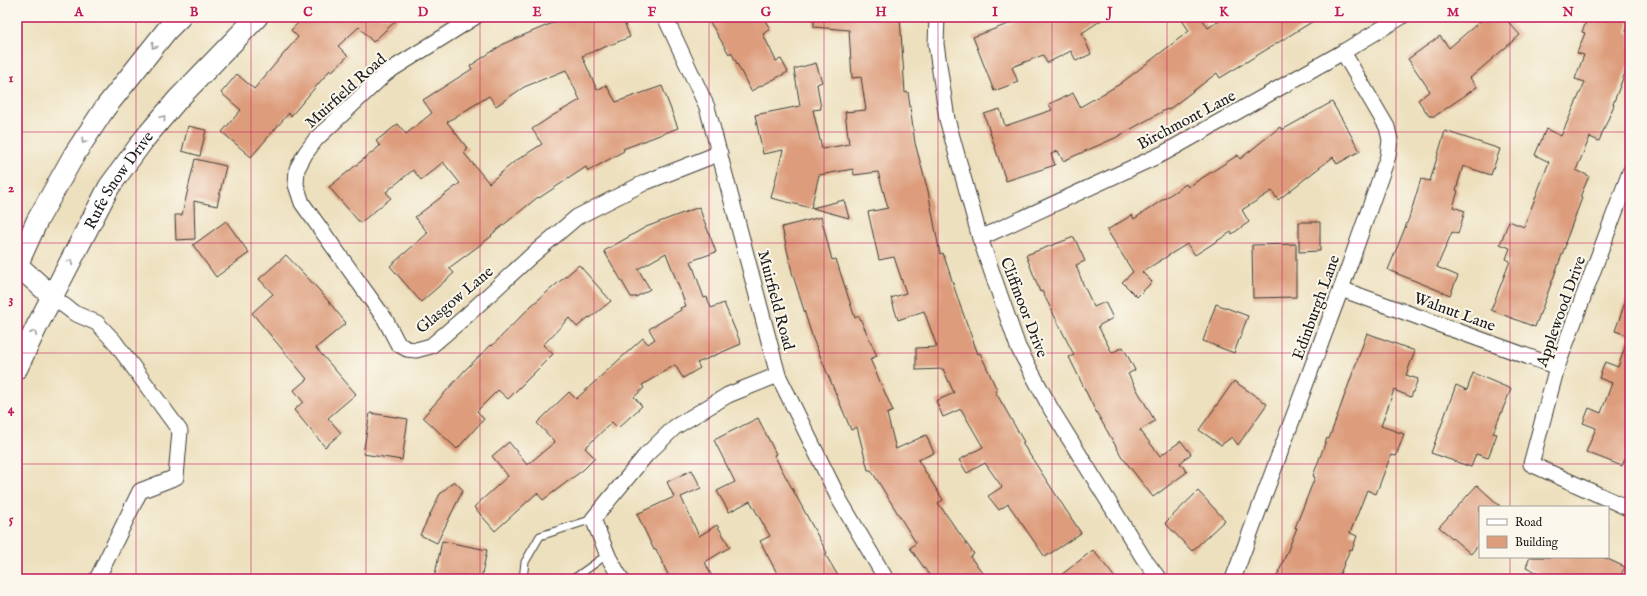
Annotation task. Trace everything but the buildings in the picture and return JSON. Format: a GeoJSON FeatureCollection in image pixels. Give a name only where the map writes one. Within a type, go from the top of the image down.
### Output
{"type":"FeatureCollection","features":[{"type":"Feature","properties":{"kind":"main road"},"geometry":{"type":"LineString","coordinates":[[53,297],[17,265],[37,221],[105,108],[167,30],[180,17]]}},
{"type":"Feature","properties":{"kind":"main road","name":"Rufe Snow Drive"},"geometry":{"type":"LineString","coordinates":[[17,368],[38,324],[109,187],[145,138],[178,99],[257,17]]}},
{"type":"Feature","properties":{"kind":"street","name":"Muirfield Road"},"geometry":{"type":"LineString","coordinates":[[305,154],[316,139],[386,73],[475,17]]}},
{"type":"Feature","properties":{"kind":"street","name":"Muirfield Road"},"geometry":{"type":"LineString","coordinates":[[665,17],[707,106],[778,375],[839,499],[886,579]]}},
{"type":"Feature","properties":{"kind":"street","name":"Cliffmoor Drive"},"geometry":{"type":"LineString","coordinates":[[937,17],[936,44],[947,119],[980,238],[1018,347],[1051,409],[1144,559],[1159,579]]}},
{"type":"Feature","properties":{"kind":"street","name":"Birchmont Lane"},"geometry":{"type":"LineString","coordinates":[[980,238],[1164,153],[1343,52],[1401,17]]}},
{"type":"Feature","properties":{"kind":"street","name":"Edinburgh Lane"},"geometry":{"type":"LineString","coordinates":[[1233,579],[1341,289],[1388,156],[1390,140],[1387,127],[1343,52]]}},
{"type":"Feature","properties":{"kind":"street","name":"Glasgow Lane"},"geometry":{"type":"LineString","coordinates":[[305,154],[297,169],[296,185],[302,203],[385,319],[398,344],[407,349],[416,350],[431,346],[466,317],[531,256],[577,217],[646,182],[720,153]]}},
{"type":"Feature","properties":{"kind":"street","name":"Applewood Drive"},"geometry":{"type":"LineString","coordinates":[[1630,172],[1557,367],[1531,464],[1630,509]]}},
{"type":"Feature","properties":{"kind":"street","name":"Walnut Lane"},"geometry":{"type":"LineString","coordinates":[[1341,289],[1557,367]]}},
{"type":"Feature","properties":{"kind":"street"},"geometry":{"type":"LineString","coordinates":[[53,297],[74,313],[97,323],[114,340],[180,431],[176,477],[140,491],[97,579]]}},
{"type":"Feature","properties":{"kind":"street"},"geometry":{"type":"LineString","coordinates":[[621,579],[608,554],[593,519],[646,455],[675,428],[728,395],[778,375]]}},
{"type":"Feature","properties":{"kind":"lane"},"geometry":{"type":"LineString","coordinates":[[523,579],[525,562],[540,536],[593,519]]}},
{"type":"Feature","properties":{"kind":"lane"},"geometry":{"type":"LineString","coordinates":[[571,579],[608,554]]}}]}
